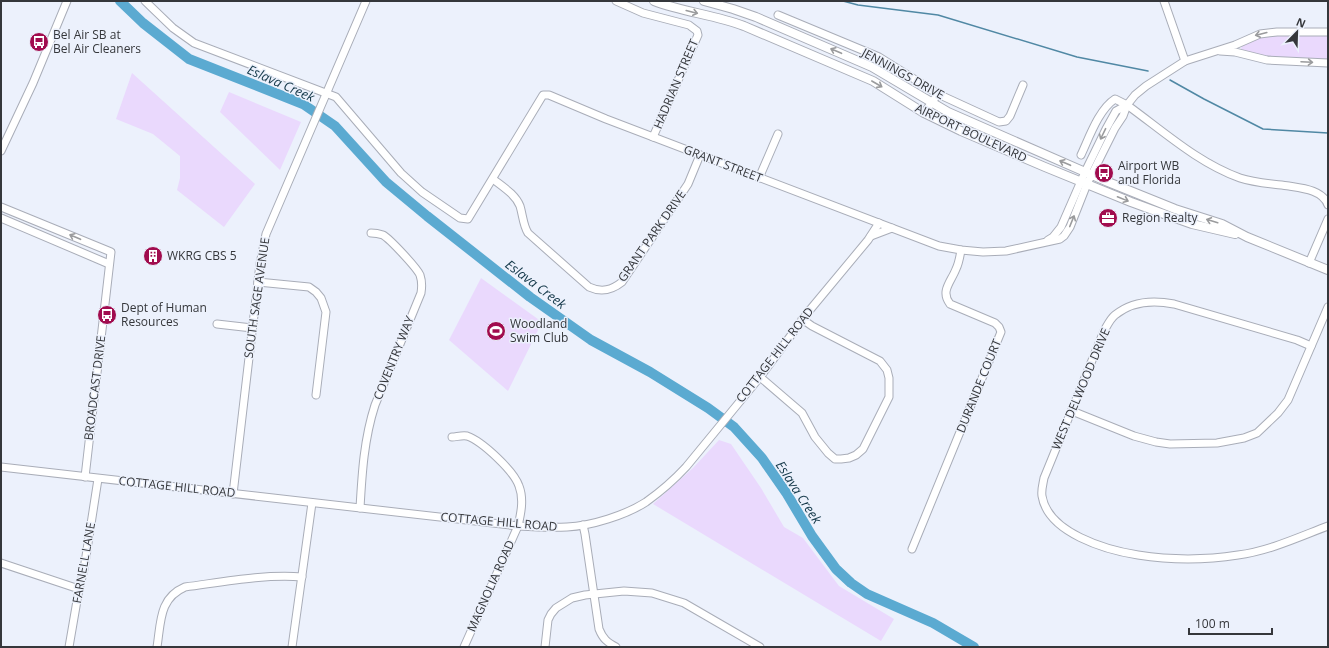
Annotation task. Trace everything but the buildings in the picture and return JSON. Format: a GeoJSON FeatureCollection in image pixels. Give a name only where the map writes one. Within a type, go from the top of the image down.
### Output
{"type":"FeatureCollection","features":[{"type":"Feature","properties":{"kind":"main road","name":"AIRPORT BOULEVARD"},"geometry":{"type":"LineString","coordinates":[[654,1],[724,19],[744,26],[873,81],[924,113],[960,131],[1131,202],[1192,224],[1248,238]]}},
{"type":"Feature","properties":{"kind":"main road","name":"AIRPORT BOULEVARD"},"geometry":{"type":"LineString","coordinates":[[704,1],[756,17],[872,67],[948,112],[1152,201],[1222,224],[1248,238],[1328,270]]}},
{"type":"Feature","properties":{"kind":"street"},"geometry":{"type":"LineString","coordinates":[[1,151],[33,83],[67,1]]}},
{"type":"Feature","properties":{"kind":"street"},"geometry":{"type":"LineString","coordinates":[[145,1],[173,28],[194,43],[326,93]]}},
{"type":"Feature","properties":{"kind":"street","name":"SOUTH SAGE AVENUE"},"geometry":{"type":"LineString","coordinates":[[233,494],[252,328],[266,234],[366,1]]}},
{"type":"Feature","properties":{"kind":"street","name":"HADRIAN STREET"},"geometry":{"type":"LineString","coordinates":[[616,1],[643,13],[689,25],[697,31],[698,35],[653,137]]}},
{"type":"Feature","properties":{"kind":"street"},"geometry":{"type":"LineString","coordinates":[[1164,1],[1186,61]]}},
{"type":"Feature","properties":{"kind":"street","name":"JENNINGS DRIVE"},"geometry":{"type":"LineString","coordinates":[[778,15],[879,57],[938,94],[999,122],[1006,121],[1010,116],[1023,85]]}},
{"type":"Feature","properties":{"kind":"street"},"geometry":{"type":"LineString","coordinates":[[1084,183],[1088,173],[1123,116],[1127,105],[1135,95],[1146,86],[1186,61],[1235,45],[1251,37],[1270,32],[1328,32]]}},
{"type":"Feature","properties":{"kind":"street"},"geometry":{"type":"LineString","coordinates":[[1214,51],[1235,52],[1267,60],[1328,63]]}},
{"type":"Feature","properties":{"kind":"street","name":"GRANT STREET"},"geometry":{"type":"LineString","coordinates":[[326,93],[336,97],[401,173],[422,192],[460,218],[468,219],[543,95],[549,95],[653,137],[939,246],[961,250],[983,252],[1006,251],[1043,243],[1053,237],[1061,227],[1084,183]]}},
{"type":"Feature","properties":{"kind":"street"},"geometry":{"type":"LineString","coordinates":[[924,113],[938,94]]}},
{"type":"Feature","properties":{"kind":"street"},"geometry":{"type":"LineString","coordinates":[[1081,155],[1107,106],[1115,99],[1127,105],[1211,165],[1242,178],[1301,188],[1318,194],[1327,201],[1328,205]]}},
{"type":"Feature","properties":{"kind":"street"},"geometry":{"type":"LineString","coordinates":[[760,178],[778,134]]}},
{"type":"Feature","properties":{"kind":"street","name":"GRANT PARK DRIVE"},"geometry":{"type":"LineString","coordinates":[[493,179],[510,191],[515,198],[519,205],[524,226],[528,234],[589,287],[596,290],[604,290],[614,288],[622,282],[688,184],[700,155]]}},
{"type":"Feature","properties":{"kind":"street"},"geometry":{"type":"LineString","coordinates":[[1,207],[60,231],[56,242]]}},
{"type":"Feature","properties":{"kind":"street"},"geometry":{"type":"LineString","coordinates":[[1,218],[109,264]]}},
{"type":"Feature","properties":{"kind":"street"},"geometry":{"type":"LineString","coordinates":[[1309,262],[1328,219]]}},
{"type":"Feature","properties":{"kind":"street","name":"COTTAGE HILL ROAD"},"geometry":{"type":"LineString","coordinates":[[1,467],[518,526],[550,528],[598,522],[628,511],[647,501],[673,480],[686,467],[760,377],[802,319],[871,236],[879,223]]}},
{"type":"Feature","properties":{"kind":"street","name":"COTTAGE HILL ROAD"},"geometry":{"type":"LineString","coordinates":[[871,236],[892,228]]}},
{"type":"Feature","properties":{"kind":"street","name":"BROADCAST DRIVE"},"geometry":{"type":"LineString","coordinates":[[60,231],[111,252],[85,477]]}},
{"type":"Feature","properties":{"kind":"street","name":"COVENTRY WAY"},"geometry":{"type":"LineString","coordinates":[[360,508],[364,454],[369,423],[421,293],[422,284],[420,275],[409,261],[383,235],[371,232]]}},
{"type":"Feature","properties":{"kind":"street","name":"DURANDE COURT"},"geometry":{"type":"LineString","coordinates":[[912,549],[1001,332],[1000,327],[995,323],[950,304],[947,300],[945,290],[958,264],[961,250]]}},
{"type":"Feature","properties":{"kind":"street"},"geometry":{"type":"LineString","coordinates":[[258,282],[309,287],[321,298],[326,312],[316,394]]}},
{"type":"Feature","properties":{"kind":"street","name":"WEST DELWOOD DRIVE"},"geometry":{"type":"LineString","coordinates":[[1312,346],[1297,340],[1168,303],[1148,301],[1129,307],[1115,315],[1104,331],[1044,478],[1042,497],[1050,515],[1065,530],[1092,543],[1138,555],[1183,558],[1240,555],[1275,546],[1328,526]]}},
{"type":"Feature","properties":{"kind":"street"},"geometry":{"type":"LineString","coordinates":[[1072,411],[1134,436],[1156,442],[1170,444],[1217,443],[1244,438],[1257,432],[1278,413],[1288,400],[1328,307]]}},
{"type":"Feature","properties":{"kind":"street"},"geometry":{"type":"LineString","coordinates":[[760,377],[802,413],[814,437],[835,459],[856,455],[863,449],[890,397],[887,370],[880,361],[812,326],[802,319]]}},
{"type":"Feature","properties":{"kind":"street"},"geometry":{"type":"LineString","coordinates":[[217,324],[252,328]]}},
{"type":"Feature","properties":{"kind":"street","name":"MAGNOLIA ROAD"},"geometry":{"type":"LineString","coordinates":[[452,437],[465,435],[479,442],[513,474],[522,496],[518,526],[464,647]]}},
{"type":"Feature","properties":{"kind":"street","name":"FARNELL LANE"},"geometry":{"type":"LineString","coordinates":[[69,647],[84,569],[98,479]]}},
{"type":"Feature","properties":{"kind":"street"},"geometry":{"type":"LineString","coordinates":[[292,647],[312,503]]}},
{"type":"Feature","properties":{"kind":"street"},"geometry":{"type":"LineString","coordinates":[[583,525],[586,534],[599,629],[606,642],[616,647]]}},
{"type":"Feature","properties":{"kind":"street"},"geometry":{"type":"LineString","coordinates":[[1,563],[79,589]]}},
{"type":"Feature","properties":{"kind":"street"},"geometry":{"type":"LineString","coordinates":[[157,647],[165,603],[176,591],[185,587],[288,576],[302,577]]}},
{"type":"Feature","properties":{"kind":"street"},"geometry":{"type":"LineString","coordinates":[[545,647],[548,620],[551,614],[556,608],[572,598],[594,593],[639,591],[665,596],[684,603],[760,647]]}},
{"type":"Feature","properties":{"kind":"shaded area"},"geometry":{"type":"Polygon","coordinates":[[[1328,34],[1328,59],[1273,58],[1243,51],[1241,49],[1243,43],[1268,35],[1328,34]]]}},
{"type":"Feature","properties":{"kind":"shaded area"},"geometry":{"type":"Polygon","coordinates":[[[132,73],[255,184],[224,227],[177,190],[180,178],[180,156],[153,134],[116,119],[132,73]]]}},
{"type":"Feature","properties":{"kind":"shaded area"},"geometry":{"type":"Polygon","coordinates":[[[229,92],[301,122],[280,170],[220,112],[229,92]]]}},
{"type":"Feature","properties":{"kind":"shaded area","name":"Woodland Swim Club"},"geometry":{"type":"Polygon","coordinates":[[[481,278],[542,322],[508,391],[449,340],[481,278]]]}},
{"type":"Feature","properties":{"kind":"shaded area"},"geometry":{"type":"Polygon","coordinates":[[[719,440],[731,444],[761,488],[784,527],[803,538],[839,586],[894,619],[881,641],[653,504],[693,468],[719,440]]]}},
{"type":"Feature","properties":{"kind":"waterway","name":"Eslava Creek"},"geometry":{"type":"LineString","coordinates":[[120,1],[143,23],[189,59],[303,104],[335,126],[386,182],[530,297],[591,340],[650,372],[708,408],[734,427],[762,458],[787,494],[812,536],[836,569],[851,583],[867,594],[933,623],[974,647]]}},
{"type":"Feature","properties":{"kind":"waterway"},"geometry":{"type":"LineString","coordinates":[[843,1],[858,5],[938,15],[1077,57],[1148,71]]}},
{"type":"Feature","properties":{"kind":"waterway"},"geometry":{"type":"LineString","coordinates":[[1170,80],[1263,129],[1328,133]]}},
{"type":"Feature","properties":{"kind":"place","name":"Bel Air SB at Bel Air Cleaners"},"geometry":{"type":"Point","coordinates":[39,42]}},
{"type":"Feature","properties":{"kind":"place","name":"Airport WB and Florida"},"geometry":{"type":"Point","coordinates":[1104,173]}},
{"type":"Feature","properties":{"kind":"place","name":"Region Realty"},"geometry":{"type":"Point","coordinates":[1108,218]}},
{"type":"Feature","properties":{"kind":"place","name":"WKRG CBS 5"},"geometry":{"type":"Point","coordinates":[153,256]}},
{"type":"Feature","properties":{"kind":"place","name":"Dept of Human Resources"},"geometry":{"type":"Point","coordinates":[107,315]}},
{"type":"Feature","properties":{"kind":"place","name":"Woodland Swim Club"},"geometry":{"type":"Point","coordinates":[496,331]}}]}
